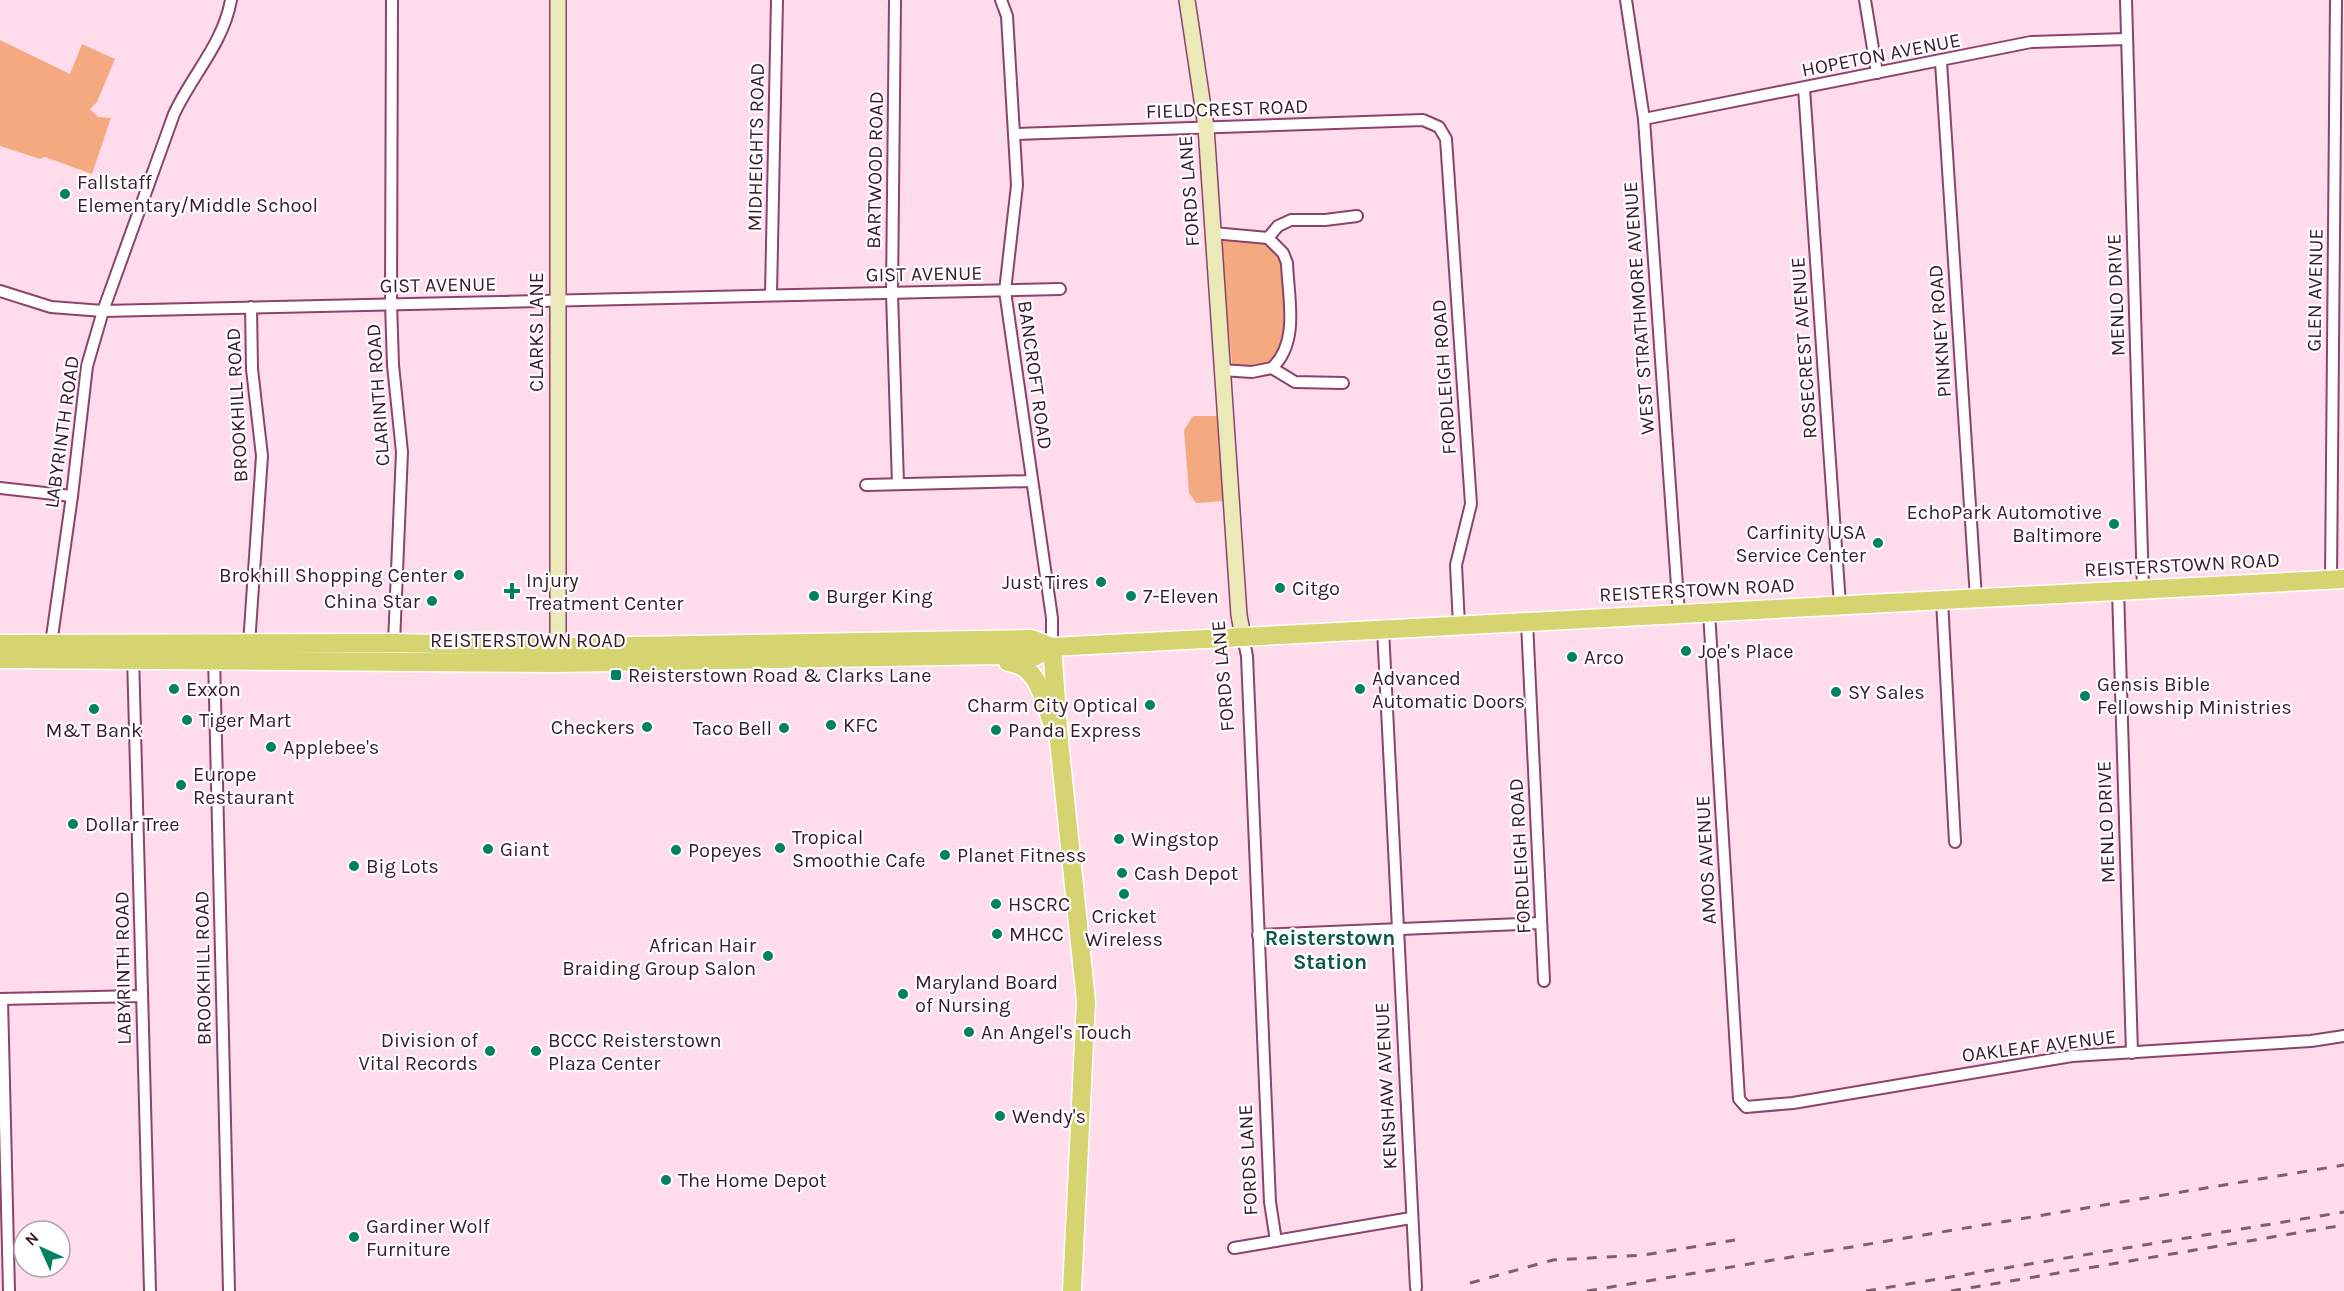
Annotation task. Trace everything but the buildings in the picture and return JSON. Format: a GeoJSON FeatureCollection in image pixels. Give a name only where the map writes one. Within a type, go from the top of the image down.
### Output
{"type":"FeatureCollection","features":[{"type":"Feature","properties":{"kind":"main road","name":"REISTERSTOWN ROAD"},"geometry":{"type":"LineString","coordinates":[[0,644],[133,643],[214,653],[324,662],[558,655],[777,644],[1032,639],[1052,647],[2337,579]]}},
{"type":"Feature","properties":{"kind":"main road","name":"REISTERSTOWN ROAD"},"geometry":{"type":"LineString","coordinates":[[0,660],[133,662],[214,653],[249,644],[394,643],[558,655],[720,661],[1034,657],[1052,647]]}},
{"type":"Feature","properties":{"kind":"main road"},"geometry":{"type":"LineString","coordinates":[[324,662],[342,653],[390,652],[394,643]]}},
{"type":"Feature","properties":{"kind":"main road"},"geometry":{"type":"LineString","coordinates":[[720,661],[740,654],[771,652],[777,644]]}},
{"type":"Feature","properties":{"kind":"main road"},"geometry":{"type":"LineString","coordinates":[[1052,647],[1059,741],[1086,1001],[1072,1291]]}},
{"type":"Feature","properties":{"kind":"main road"},"geometry":{"type":"LineString","coordinates":[[920,657],[965,662],[1011,662],[1028,669],[1037,682],[1059,741]]}},
{"type":"Feature","properties":{"kind":"street","name":"LABYRINTH ROAD"},"geometry":{"type":"LineString","coordinates":[[51,644],[87,366],[103,311],[174,114],[189,83],[218,39],[231,0]]}},
{"type":"Feature","properties":{"kind":"street","name":"CLARINTH ROAD"},"geometry":{"type":"LineString","coordinates":[[392,0],[391,303],[393,365],[402,452],[394,643]]}},
{"type":"Feature","properties":{"kind":"street","name":"CLARKS LANE"},"geometry":{"type":"LineString","coordinates":[[558,0],[558,655]]}},
{"type":"Feature","properties":{"kind":"street","name":"MIDHEIGHTS ROAD"},"geometry":{"type":"LineString","coordinates":[[771,294],[777,0]]}},
{"type":"Feature","properties":{"kind":"street","name":"BARTWOOD ROAD"},"geometry":{"type":"LineString","coordinates":[[895,0],[892,293],[898,484]]}},
{"type":"Feature","properties":{"kind":"street","name":"BANCROFT ROAD"},"geometry":{"type":"LineString","coordinates":[[1001,0],[1007,16],[1017,185],[1005,291],[1053,618],[1052,647]]}},
{"type":"Feature","properties":{"kind":"street","name":"FORDS LANE"},"geometry":{"type":"LineString","coordinates":[[1187,0],[1206,127],[1239,615],[1247,656],[1270,1202],[1276,1241]]}},
{"type":"Feature","properties":{"kind":"street","name":"WEST STRATHMORE AVENUE"},"geometry":{"type":"LineString","coordinates":[[1626,0],[1644,119],[1679,614]]}},
{"type":"Feature","properties":{"kind":"street"},"geometry":{"type":"LineString","coordinates":[[1865,0],[1877,73]]}},
{"type":"Feature","properties":{"kind":"street","name":"MENLO DRIVE"},"geometry":{"type":"LineString","coordinates":[[2126,0],[2143,589]]}},
{"type":"Feature","properties":{"kind":"street","name":"GLEN AVENUE"},"geometry":{"type":"LineString","coordinates":[[2337,0],[2340,127],[2332,477],[2337,579]]}},
{"type":"Feature","properties":{"kind":"street","name":"HOPETON AVENUE"},"geometry":{"type":"LineString","coordinates":[[1644,119],[1941,62],[2031,42],[2126,39]]}},
{"type":"Feature","properties":{"kind":"street","name":"PINKNEY ROAD"},"geometry":{"type":"LineString","coordinates":[[1941,62],[1976,598]]}},
{"type":"Feature","properties":{"kind":"street","name":"ROSECREST AVENUE"},"geometry":{"type":"LineString","coordinates":[[1804,88],[1840,605]]}},
{"type":"Feature","properties":{"kind":"street","name":"FIELDCREST ROAD"},"geometry":{"type":"LineString","coordinates":[[1015,134],[1423,120],[1439,127]]}},
{"type":"Feature","properties":{"kind":"street","name":"FORDLEIGH ROAD"},"geometry":{"type":"LineString","coordinates":[[1439,127],[1446,139],[1471,504],[1456,565],[1459,626]]}},
{"type":"Feature","properties":{"kind":"street"},"geometry":{"type":"LineString","coordinates":[[1268,238],[1278,226],[1291,220],[1325,220],[1357,216]]}},
{"type":"Feature","properties":{"kind":"street"},"geometry":{"type":"LineString","coordinates":[[1213,233],[1268,238],[1283,253],[1287,263],[1290,336],[1286,353],[1272,368],[1252,372],[1221,370]]}},
{"type":"Feature","properties":{"kind":"street","name":"GIST AVENUE"},"geometry":{"type":"LineString","coordinates":[[0,291],[51,306],[103,311],[1059,289]]}},
{"type":"Feature","properties":{"kind":"street","name":"BROOKHILL ROAD"},"geometry":{"type":"LineString","coordinates":[[249,644],[262,464],[252,369],[251,307]]}},
{"type":"Feature","properties":{"kind":"street"},"geometry":{"type":"LineString","coordinates":[[1272,368],[1295,382],[1343,383]]}},
{"type":"Feature","properties":{"kind":"street"},"geometry":{"type":"LineString","coordinates":[[866,485],[1032,481]]}},
{"type":"Feature","properties":{"kind":"street"},"geometry":{"type":"LineString","coordinates":[[0,488],[72,495]]}},
{"type":"Feature","properties":{"kind":"street","name":"MENLO DRIVE"},"geometry":{"type":"LineString","coordinates":[[2118,590],[2132,1053]]}},
{"type":"Feature","properties":{"kind":"street"},"geometry":{"type":"LineString","coordinates":[[1942,600],[1955,842]]}},
{"type":"Feature","properties":{"kind":"street","name":"AMOS AVENUE"},"geometry":{"type":"LineString","coordinates":[[1709,612],[1728,945],[1739,1099],[1742,1104]]}},
{"type":"Feature","properties":{"kind":"street","name":"FORDLEIGH ROAD"},"geometry":{"type":"LineString","coordinates":[[1527,622],[1544,981]]}},
{"type":"Feature","properties":{"kind":"street","name":"KENSHAW AVENUE"},"geometry":{"type":"LineString","coordinates":[[1383,629],[1416,1288]]}},
{"type":"Feature","properties":{"kind":"street","name":"LABYRINTH ROAD"},"geometry":{"type":"LineString","coordinates":[[133,643],[150,1291]]}},
{"type":"Feature","properties":{"kind":"street","name":"BROOKHILL ROAD"},"geometry":{"type":"LineString","coordinates":[[214,653],[229,1291]]}},
{"type":"Feature","properties":{"kind":"street"},"geometry":{"type":"LineString","coordinates":[[1258,935],[1542,924]]}},
{"type":"Feature","properties":{"kind":"street"},"geometry":{"type":"LineString","coordinates":[[9,1291],[1,999],[142,996]]}},
{"type":"Feature","properties":{"kind":"street","name":"OAKLEAF AVENUE"},"geometry":{"type":"LineString","coordinates":[[1742,1104],[1754,1108],[2050,1059],[2311,1041],[2344,1036]]}},
{"type":"Feature","properties":{"kind":"street"},"geometry":{"type":"LineString","coordinates":[[1234,1248],[1411,1218]]}},
{"type":"Feature","properties":{"kind":"shaded area"},"geometry":{"type":"Polygon","coordinates":[[[0,40],[70,74],[82,44],[115,59],[97,102],[90,109],[98,117],[111,118],[92,174],[45,157],[40,159],[0,146],[0,40]]]}},
{"type":"Feature","properties":{"kind":"shaded area"},"geometry":{"type":"Polygon","coordinates":[[[1220,235],[1265,244],[1278,256],[1283,266],[1284,349],[1267,363],[1254,368],[1247,369],[1232,365],[1220,235]]]}},
{"type":"Feature","properties":{"kind":"shaded area"},"geometry":{"type":"Polygon","coordinates":[[[1193,416],[1217,416],[1223,501],[1196,503],[1189,493],[1184,430],[1193,416]]]}},
{"type":"Feature","properties":{"kind":"railway"},"geometry":{"type":"LineString","coordinates":[[1587,1291],[2344,1165]]}},
{"type":"Feature","properties":{"kind":"railway"},"geometry":{"type":"LineString","coordinates":[[1866,1291],[2344,1212]]}},
{"type":"Feature","properties":{"kind":"railway"},"geometry":{"type":"LineString","coordinates":[[1951,1291],[2344,1225]]}},
{"type":"Feature","properties":{"kind":"railway"},"geometry":{"type":"LineString","coordinates":[[1470,1283],[1553,1260],[1644,1255],[1735,1240]]}},
{"type":"Feature","properties":{"kind":"place","name":"Fallstaff Elementary/Middle School"},"geometry":{"type":"Point","coordinates":[65,194]}},
{"type":"Feature","properties":{"kind":"place","name":"EchoPark Automotive Baltimore"},"geometry":{"type":"Point","coordinates":[2114,524]}},
{"type":"Feature","properties":{"kind":"place","name":"Carfinity USA Service Center"},"geometry":{"type":"Point","coordinates":[1878,543]}},
{"type":"Feature","properties":{"kind":"place","name":"Brokhill Shopping Center"},"geometry":{"type":"Point","coordinates":[459,575]}},
{"type":"Feature","properties":{"kind":"place","name":"Just Tires"},"geometry":{"type":"Point","coordinates":[1101,582]}},
{"type":"Feature","properties":{"kind":"place","name":"Citgo"},"geometry":{"type":"Point","coordinates":[1280,588]}},
{"type":"Feature","properties":{"kind":"place","name":"Injury Treatment Center"},"geometry":{"type":"Point","coordinates":[512,591]}},
{"type":"Feature","properties":{"kind":"place","name":"Burger King"},"geometry":{"type":"Point","coordinates":[814,596]}},
{"type":"Feature","properties":{"kind":"place","name":"7-Eleven"},"geometry":{"type":"Point","coordinates":[1131,596]}},
{"type":"Feature","properties":{"kind":"place","name":"China Star"},"geometry":{"type":"Point","coordinates":[432,601]}},
{"type":"Feature","properties":{"kind":"place","name":"Joe's Place"},"geometry":{"type":"Point","coordinates":[1686,651]}},
{"type":"Feature","properties":{"kind":"place","name":"Arco"},"geometry":{"type":"Point","coordinates":[1572,657]}},
{"type":"Feature","properties":{"kind":"place","name":"Reisterstown Road & Clarks Lane"},"geometry":{"type":"Point","coordinates":[616,675]}},
{"type":"Feature","properties":{"kind":"place","name":"Exxon"},"geometry":{"type":"Point","coordinates":[174,689]}},
{"type":"Feature","properties":{"kind":"place","name":"Advanced Automatic Doors"},"geometry":{"type":"Point","coordinates":[1360,689]}},
{"type":"Feature","properties":{"kind":"place","name":"SY Sales"},"geometry":{"type":"Point","coordinates":[1836,692]}},
{"type":"Feature","properties":{"kind":"place","name":"Gensis Bible Fellowship Ministries"},"geometry":{"type":"Point","coordinates":[2085,696]}},
{"type":"Feature","properties":{"kind":"place","name":"Charm City Optical"},"geometry":{"type":"Point","coordinates":[1150,705]}},
{"type":"Feature","properties":{"kind":"place","name":"M&T Bank"},"geometry":{"type":"Point","coordinates":[94,709]}},
{"type":"Feature","properties":{"kind":"place","name":"Tiger Mart"},"geometry":{"type":"Point","coordinates":[187,720]}},
{"type":"Feature","properties":{"kind":"place","name":"KFC"},"geometry":{"type":"Point","coordinates":[831,725]}},
{"type":"Feature","properties":{"kind":"place","name":"Checkers"},"geometry":{"type":"Point","coordinates":[647,727]}},
{"type":"Feature","properties":{"kind":"place","name":"Taco Bell"},"geometry":{"type":"Point","coordinates":[784,728]}},
{"type":"Feature","properties":{"kind":"place","name":"Panda Express"},"geometry":{"type":"Point","coordinates":[996,730]}},
{"type":"Feature","properties":{"kind":"place","name":"Applebee's"},"geometry":{"type":"Point","coordinates":[271,747]}},
{"type":"Feature","properties":{"kind":"place","name":"Europe Restaurant"},"geometry":{"type":"Point","coordinates":[181,785]}},
{"type":"Feature","properties":{"kind":"place","name":"Dollar Tree"},"geometry":{"type":"Point","coordinates":[73,824]}},
{"type":"Feature","properties":{"kind":"place","name":"Wingstop"},"geometry":{"type":"Point","coordinates":[1119,839]}},
{"type":"Feature","properties":{"kind":"place","name":"Tropical Smoothie Cafe"},"geometry":{"type":"Point","coordinates":[780,848]}},
{"type":"Feature","properties":{"kind":"place","name":"Giant"},"geometry":{"type":"Point","coordinates":[488,849]}},
{"type":"Feature","properties":{"kind":"place","name":"Popeyes"},"geometry":{"type":"Point","coordinates":[676,850]}},
{"type":"Feature","properties":{"kind":"place","name":"Planet Fitness"},"geometry":{"type":"Point","coordinates":[945,855]}},
{"type":"Feature","properties":{"kind":"place","name":"Big Lots"},"geometry":{"type":"Point","coordinates":[354,866]}},
{"type":"Feature","properties":{"kind":"place","name":"Cash Depot"},"geometry":{"type":"Point","coordinates":[1122,873]}},
{"type":"Feature","properties":{"kind":"place","name":"Cricket Wireless"},"geometry":{"type":"Point","coordinates":[1124,894]}},
{"type":"Feature","properties":{"kind":"place","name":"HSCRC"},"geometry":{"type":"Point","coordinates":[996,904]}},
{"type":"Feature","properties":{"kind":"place","name":"MHCC"},"geometry":{"type":"Point","coordinates":[997,934]}},
{"type":"Feature","properties":{"kind":"place","name":"African Hair Braiding Group Salon"},"geometry":{"type":"Point","coordinates":[768,956]}},
{"type":"Feature","properties":{"kind":"place","name":"Maryland Board of Nursing"},"geometry":{"type":"Point","coordinates":[903,994]}},
{"type":"Feature","properties":{"kind":"place","name":"An Angel's Touch"},"geometry":{"type":"Point","coordinates":[969,1032]}},
{"type":"Feature","properties":{"kind":"place","name":"Division of Vital Records"},"geometry":{"type":"Point","coordinates":[490,1051]}},
{"type":"Feature","properties":{"kind":"place","name":"BCCC Reisterstown Plaza Center"},"geometry":{"type":"Point","coordinates":[536,1051]}},
{"type":"Feature","properties":{"kind":"place","name":"Wendy's"},"geometry":{"type":"Point","coordinates":[1000,1116]}},
{"type":"Feature","properties":{"kind":"place","name":"The Home Depot"},"geometry":{"type":"Point","coordinates":[666,1180]}},
{"type":"Feature","properties":{"kind":"place","name":"Gardiner Wolf Furniture"},"geometry":{"type":"Point","coordinates":[354,1237]}},
{"type":"Feature","properties":{"kind":"district","name":"Reisterstown Station"},"geometry":{"type":"Point","coordinates":[1330,950]}}]}
